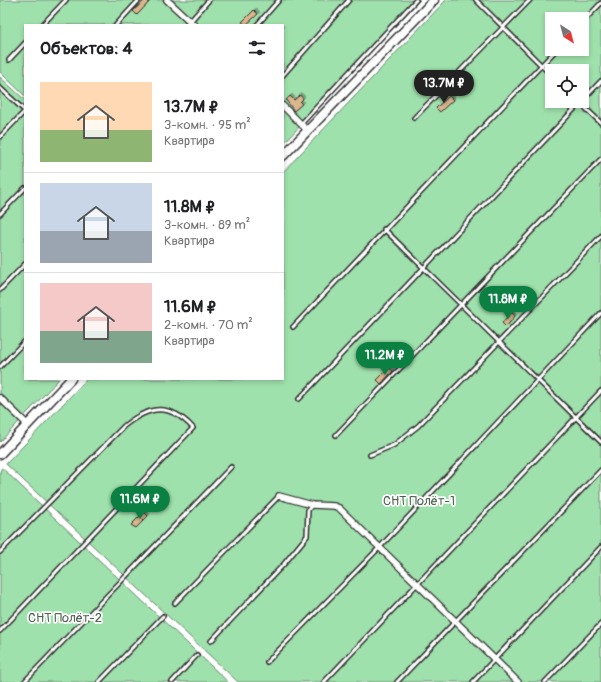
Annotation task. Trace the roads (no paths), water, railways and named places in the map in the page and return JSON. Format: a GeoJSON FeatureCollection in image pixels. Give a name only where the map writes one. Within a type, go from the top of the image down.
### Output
{"type":"FeatureCollection","features":[{"type":"Feature","properties":{"kind":"street"},"geometry":{"type":"LineString","coordinates":[[167,0],[190,24]]}},
{"type":"Feature","properties":{"kind":"street"},"geometry":{"type":"LineString","coordinates":[[284,155],[434,0]]}},
{"type":"Feature","properties":{"kind":"street"},"geometry":{"type":"LineString","coordinates":[[284,107],[307,130]]}},
{"type":"Feature","properties":{"kind":"street"},"geometry":{"type":"LineString","coordinates":[[0,454],[70,380]]}},
{"type":"Feature","properties":{"kind":"street"},"geometry":{"type":"LineString","coordinates":[[0,398],[28,425]]}},
{"type":"Feature","properties":{"kind":"street"},"geometry":{"type":"LineString","coordinates":[[279,496],[312,505],[334,506],[339,508],[518,682]]}},
{"type":"Feature","properties":{"kind":"lane"},"geometry":{"type":"LineString","coordinates":[[43,24],[66,0]]}},
{"type":"Feature","properties":{"kind":"lane"},"geometry":{"type":"LineString","coordinates":[[117,24],[139,0]]}},
{"type":"Feature","properties":{"kind":"lane"},"geometry":{"type":"LineString","coordinates":[[190,24],[209,0]]}},
{"type":"Feature","properties":{"kind":"lane"},"geometry":{"type":"LineString","coordinates":[[258,24],[279,0]]}},
{"type":"Feature","properties":{"kind":"lane"},"geometry":{"type":"LineString","coordinates":[[284,74],[349,0]]}},
{"type":"Feature","properties":{"kind":"lane"},"geometry":{"type":"LineString","coordinates":[[302,124],[416,0]]}},
{"type":"Feature","properties":{"kind":"lane"},"geometry":{"type":"LineString","coordinates":[[476,0],[545,69]]}},
{"type":"Feature","properties":{"kind":"lane"},"geometry":{"type":"LineString","coordinates":[[414,118],[530,0]]}},
{"type":"Feature","properties":{"kind":"lane"},"geometry":{"type":"LineString","coordinates":[[589,16],[601,3]]}},
{"type":"Feature","properties":{"kind":"lane"},"geometry":{"type":"LineString","coordinates":[[9,60],[24,45]]}},
{"type":"Feature","properties":{"kind":"lane"},"geometry":{"type":"LineString","coordinates":[[293,327],[384,229],[550,56]]}},
{"type":"Feature","properties":{"kind":"lane"},"geometry":{"type":"LineString","coordinates":[[589,92],[601,81]]}},
{"type":"Feature","properties":{"kind":"lane"},"geometry":{"type":"LineString","coordinates":[[0,88],[24,110]]}},
{"type":"Feature","properties":{"kind":"lane"},"geometry":{"type":"LineString","coordinates":[[299,399],[573,108]]}},
{"type":"Feature","properties":{"kind":"lane"},"geometry":{"type":"LineString","coordinates":[[587,108],[601,123]]}},
{"type":"Feature","properties":{"kind":"lane"},"geometry":{"type":"LineString","coordinates":[[0,137],[24,112]]}},
{"type":"Feature","properties":{"kind":"lane"},"geometry":{"type":"LineString","coordinates":[[336,435],[601,159]]}},
{"type":"Feature","properties":{"kind":"lane"},"geometry":{"type":"LineString","coordinates":[[0,214],[24,189]]}},
{"type":"Feature","properties":{"kind":"lane"},"geometry":{"type":"LineString","coordinates":[[384,229],[499,344],[601,442]]}},
{"type":"Feature","properties":{"kind":"lane"},"geometry":{"type":"LineString","coordinates":[[370,454],[394,445],[404,438],[499,344],[601,236]]}},
{"type":"Feature","properties":{"kind":"lane"},"geometry":{"type":"LineString","coordinates":[[0,290],[24,265]]}},
{"type":"Feature","properties":{"kind":"lane"},"geometry":{"type":"LineString","coordinates":[[267,662],[380,547],[601,313]]}},
{"type":"Feature","properties":{"kind":"lane"},"geometry":{"type":"LineString","coordinates":[[0,367],[24,342]]}},
{"type":"Feature","properties":{"kind":"lane"},"geometry":{"type":"LineString","coordinates":[[324,682],[577,418],[601,391]]}},
{"type":"Feature","properties":{"kind":"lane"},"geometry":{"type":"LineString","coordinates":[[0,552],[124,426],[136,416],[143,413],[165,410],[175,412],[183,417],[193,428],[0,631]]}},
{"type":"Feature","properties":{"kind":"lane"},"geometry":{"type":"LineString","coordinates":[[24,682],[231,467]]}},
{"type":"Feature","properties":{"kind":"lane"},"geometry":{"type":"LineString","coordinates":[[397,682],[601,470]]}},
{"type":"Feature","properties":{"kind":"lane"},"geometry":{"type":"LineString","coordinates":[[175,603],[279,496]]}},
{"type":"Feature","properties":{"kind":"lane"},"geometry":{"type":"LineString","coordinates":[[211,641],[284,564],[307,536],[308,510],[312,505]]}},
{"type":"Feature","properties":{"kind":"lane"},"geometry":{"type":"LineString","coordinates":[[473,682],[601,547]]}},
{"type":"Feature","properties":{"kind":"lane"},"geometry":{"type":"LineString","coordinates":[[99,682],[163,616]]}},
{"type":"Feature","properties":{"kind":"lane"},"geometry":{"type":"LineString","coordinates":[[545,682],[601,624]]}},
{"type":"Feature","properties":{"kind":"lane"},"geometry":{"type":"LineString","coordinates":[[172,682],[197,656]]}},
{"type":"Feature","properties":{"kind":"park label","name":"СНТ Полёт-1"},"geometry":{"type":"Point","coordinates":[419,500]}},
{"type":"Feature","properties":{"kind":"park label","name":"СНТ Полёт-2"},"geometry":{"type":"Point","coordinates":[65,617]}}]}
